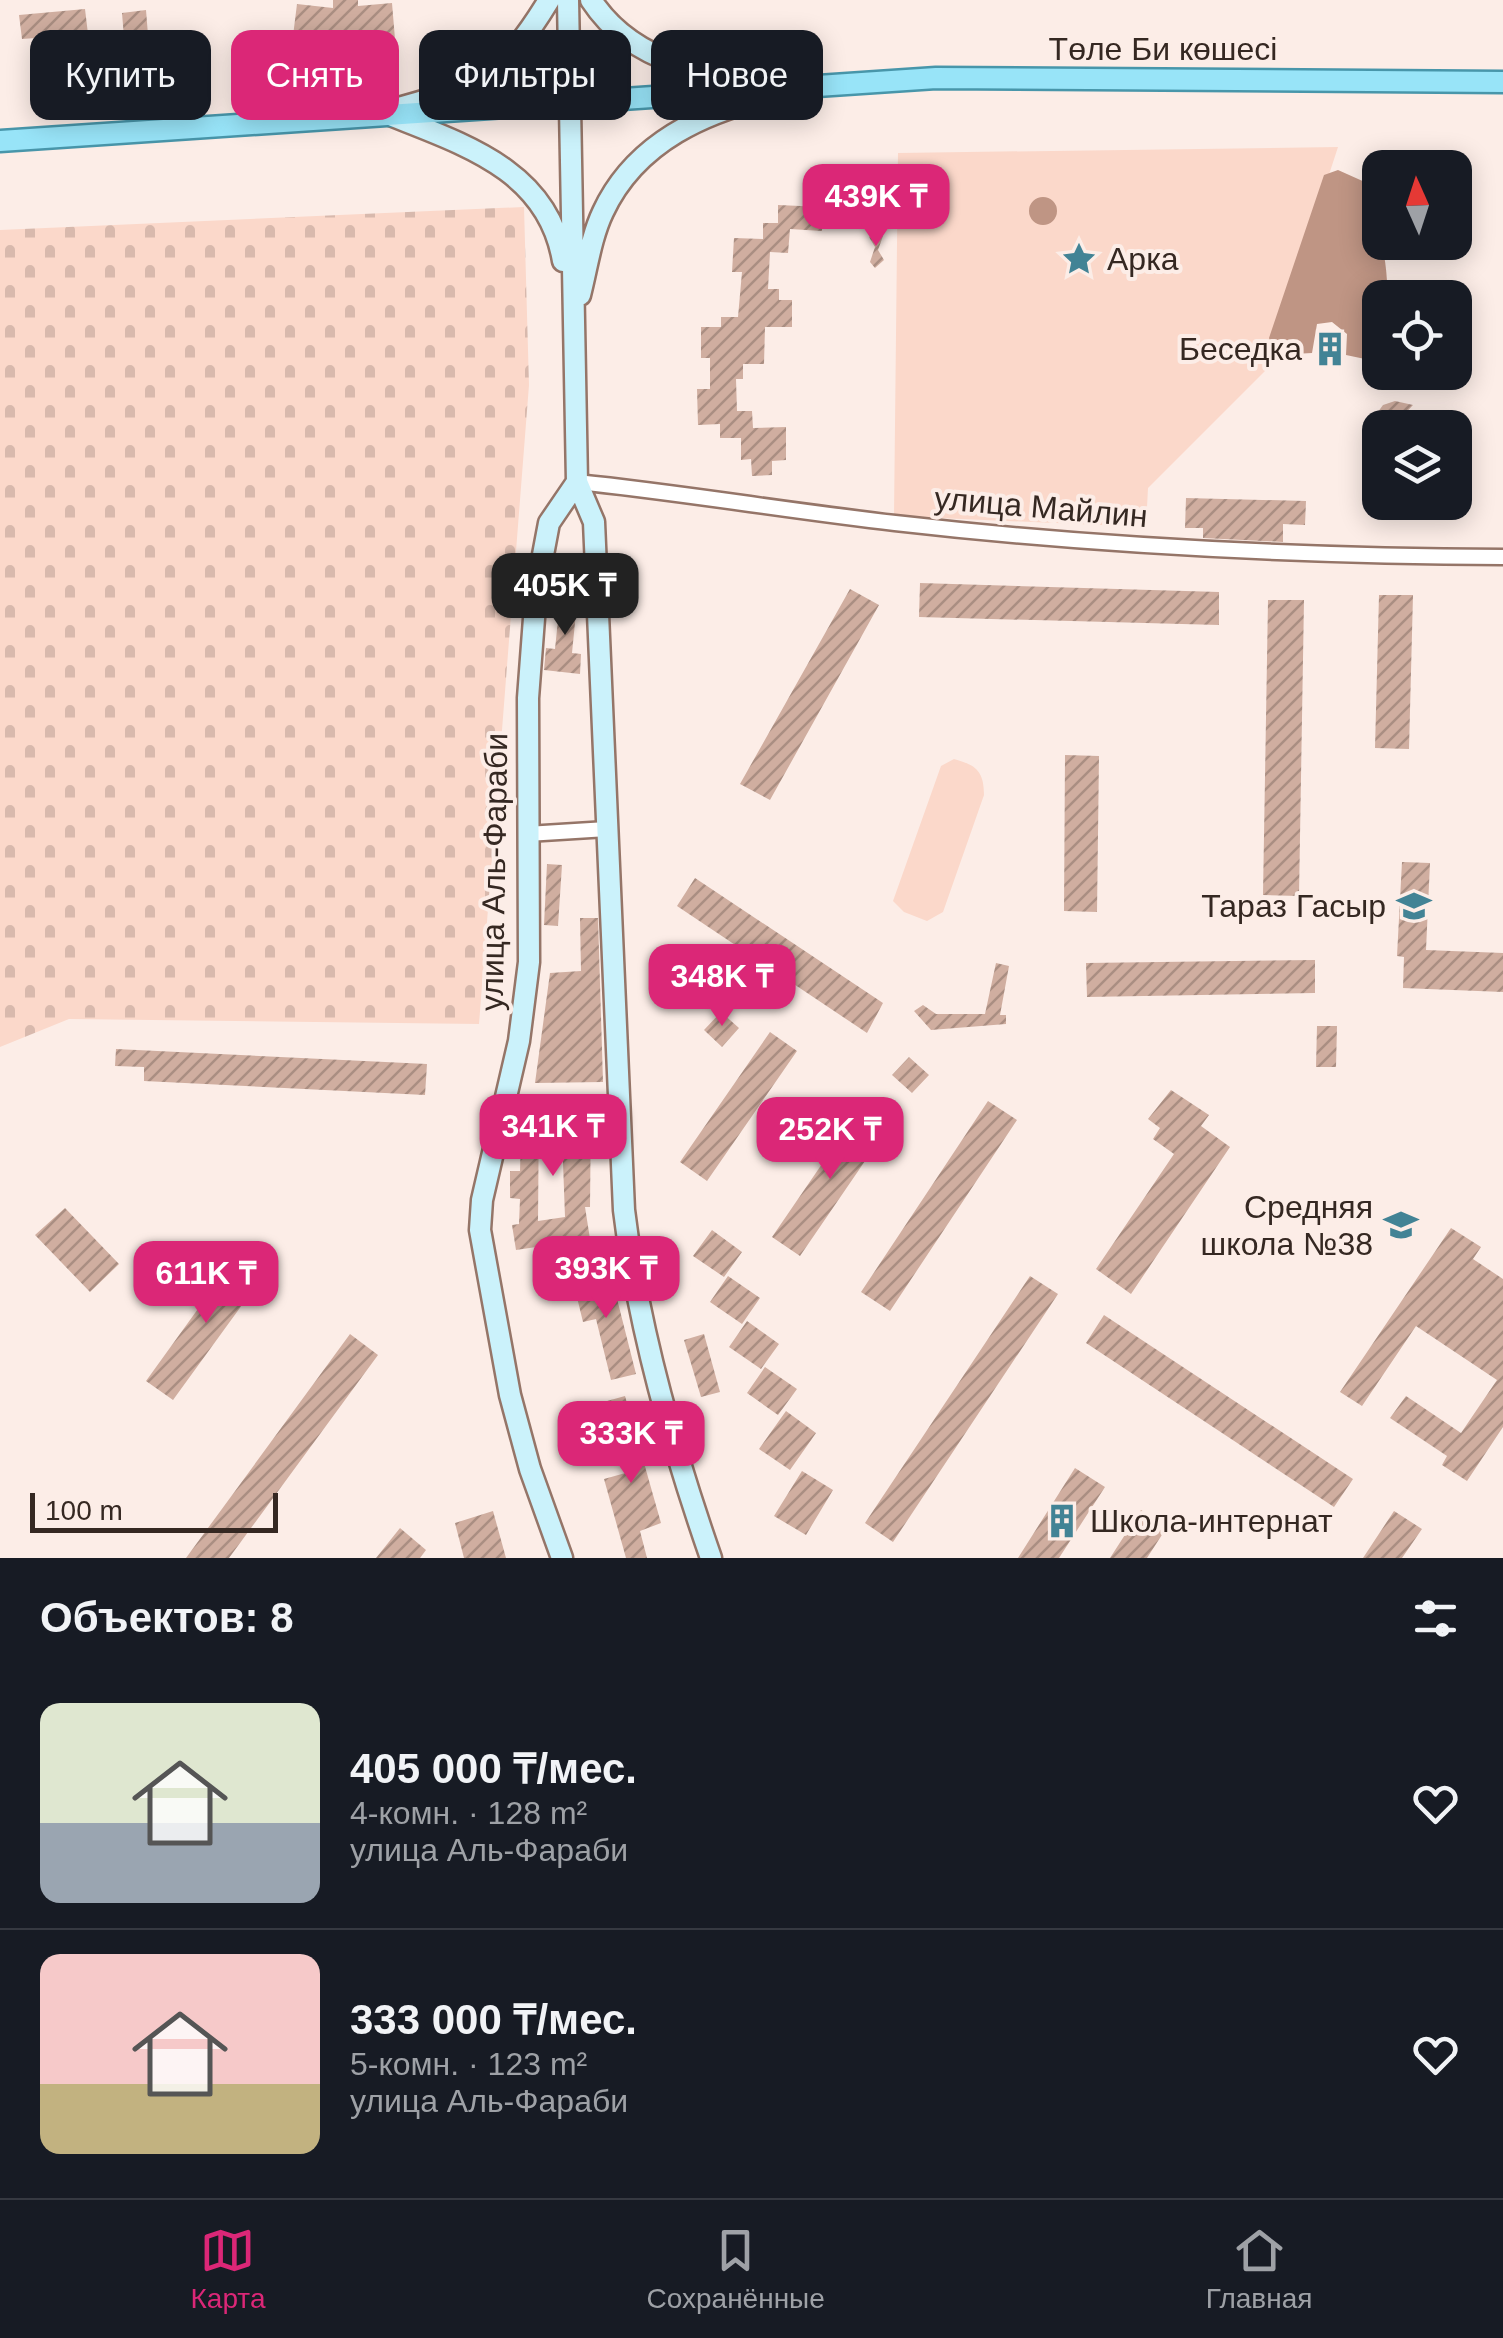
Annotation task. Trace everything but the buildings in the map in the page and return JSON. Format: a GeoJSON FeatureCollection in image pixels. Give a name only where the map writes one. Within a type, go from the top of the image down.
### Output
{"type":"FeatureCollection","features":[{"type":"Feature","properties":{"kind":"main road"},"geometry":{"type":"LineString","coordinates":[[399,108],[468,89],[483,80],[514,52],[549,0]]}},
{"type":"Feature","properties":{"kind":"main road"},"geometry":{"type":"LineString","coordinates":[[568,0],[569,30]]}},
{"type":"Feature","properties":{"kind":"main road"},"geometry":{"type":"LineString","coordinates":[[591,0],[630,46],[651,55]]}},
{"type":"Feature","properties":{"kind":"main road","name":"Төле Би көшесі"},"geometry":{"type":"LineString","coordinates":[[823,86],[936,78],[1503,80]]}},
{"type":"Feature","properties":{"kind":"main road"},"geometry":{"type":"LineString","coordinates":[[399,118],[477,150],[533,193],[560,239],[573,321]]}},
{"type":"Feature","properties":{"kind":"main road","name":"Төле Би көшесі"},"geometry":{"type":"LineString","coordinates":[[0,141],[278,120]]}},
{"type":"Feature","properties":{"kind":"main road"},"geometry":{"type":"LineString","coordinates":[[570,120],[578,482],[594,522],[624,1210],[632,1274],[682,1470],[711,1558]]}},
{"type":"Feature","properties":{"kind":"main road"},"geometry":{"type":"LineString","coordinates":[[573,321],[602,214],[631,168],[660,142],[696,120]]}},
{"type":"Feature","properties":{"kind":"main road","name":"улица Аль-Фараби"},"geometry":{"type":"LineString","coordinates":[[562,1558],[530,1470],[510,1395],[480,1230],[482,1200],[519,1042],[529,962],[528,698],[539,575],[549,523],[578,482]]}},
{"type":"Feature","properties":{"kind":"main road"},"geometry":{"type":"LineString","coordinates":[[539,575],[594,580]]}},
{"type":"Feature","properties":{"kind":"street","name":"улица Майлин"},"geometry":{"type":"LineString","coordinates":[[578,482],[892,522],[1102,540],[1246,551],[1503,557]]}},
{"type":"Feature","properties":{"kind":"street"},"geometry":{"type":"LineString","coordinates":[[527,834],[607,829]]}},
{"type":"Feature","properties":{"kind":"green space"},"geometry":{"type":"Polygon","coordinates":[[[1338,147],[1265,371],[1148,488],[1146,527],[894,516],[898,153],[1338,147]]]}},
{"type":"Feature","properties":{"kind":"green space"},"geometry":{"type":"Polygon","coordinates":[[[524,207],[529,385],[479,1024],[69,1019],[0,1047],[0,230],[524,207]]]}},
{"type":"Feature","properties":{"kind":"green space"},"geometry":{"type":"Polygon","coordinates":[[[954,759],[977,770],[984,795],[943,912],[927,921],[904,912],[893,901],[941,766],[954,759]]]}},
{"type":"Feature","properties":{"kind":"shaded area"},"geometry":{"type":"Polygon","coordinates":[[[1338,170],[1362,181],[1362,260],[1384,260],[1386,280],[1362,280],[1362,358],[1346,355],[1347,334],[1332,322],[1317,324],[1312,353],[1275,355],[1269,338],[1324,175],[1338,170]]]}},
{"type":"Feature","properties":{"kind":"shaded area"},"geometry":{"type":"Polygon","coordinates":[[[1043,197],[1053,201],[1057,211],[1053,221],[1043,225],[1033,221],[1029,211],[1033,201],[1043,197]]]}},
{"type":"Feature","properties":{"kind":"place","name":"Арка"},"geometry":{"type":"Point","coordinates":[1079,259]}},
{"type":"Feature","properties":{"kind":"place","name":"Беседка"},"geometry":{"type":"Point","coordinates":[1330,349]}},
{"type":"Feature","properties":{"kind":"place","name":"Тараз Гасыр"},"geometry":{"type":"Point","coordinates":[1414,906]}},
{"type":"Feature","properties":{"kind":"place","name":"Средняя школа №38"},"geometry":{"type":"Point","coordinates":[1401,1225]}},
{"type":"Feature","properties":{"kind":"place","name":"Школа-интернат"},"geometry":{"type":"Point","coordinates":[1062,1521]}}]}
